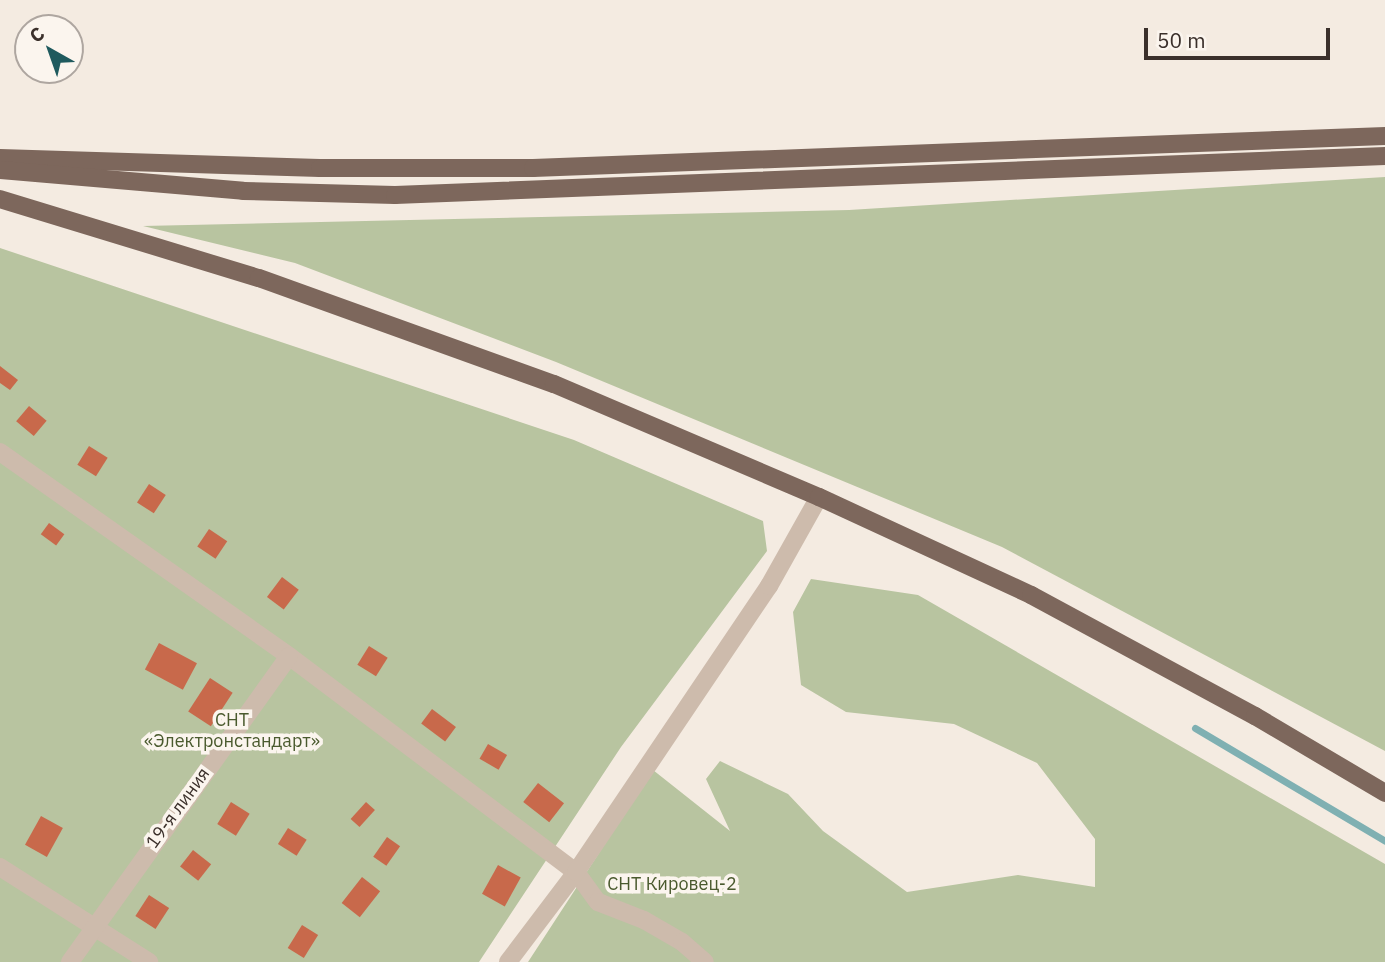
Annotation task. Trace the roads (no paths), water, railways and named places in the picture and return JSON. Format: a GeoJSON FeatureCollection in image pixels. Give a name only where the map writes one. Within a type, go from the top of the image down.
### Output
{"type":"FeatureCollection","features":[{"type":"Feature","properties":{"kind":"main road"},"geometry":{"type":"LineString","coordinates":[[0,158],[320,168],[533,168],[1385,136]]}},
{"type":"Feature","properties":{"kind":"main road"},"geometry":{"type":"LineString","coordinates":[[0,170],[243,191],[395,195],[1385,156]]}},
{"type":"Feature","properties":{"kind":"main road"},"geometry":{"type":"LineString","coordinates":[[0,199],[259,278],[542,379],[819,497],[1031,595],[1255,716],[1385,793]]}},
{"type":"Feature","properties":{"kind":"street"},"geometry":{"type":"LineString","coordinates":[[0,452],[289,656],[576,872],[598,902],[645,920],[682,942],[705,962]]}},
{"type":"Feature","properties":{"kind":"street"},"geometry":{"type":"LineString","coordinates":[[509,962],[576,872],[769,586],[819,497]]}},
{"type":"Feature","properties":{"kind":"street","name":"19-я линия"},"geometry":{"type":"LineString","coordinates":[[70,962],[93,923],[289,656]]}},
{"type":"Feature","properties":{"kind":"street"},"geometry":{"type":"LineString","coordinates":[[0,867],[93,923],[149,962]]}},
{"type":"Feature","properties":{"kind":"waterway"},"geometry":{"type":"LineString","coordinates":[[1195,728],[1385,841]]}},
{"type":"Feature","properties":{"kind":"park label","name":"СНТ «Электронстандарт»"},"geometry":{"type":"Point","coordinates":[232,731]}},
{"type":"Feature","properties":{"kind":"park label","name":"СНТ Кировец-2"},"geometry":{"type":"Point","coordinates":[672,884]}}]}
